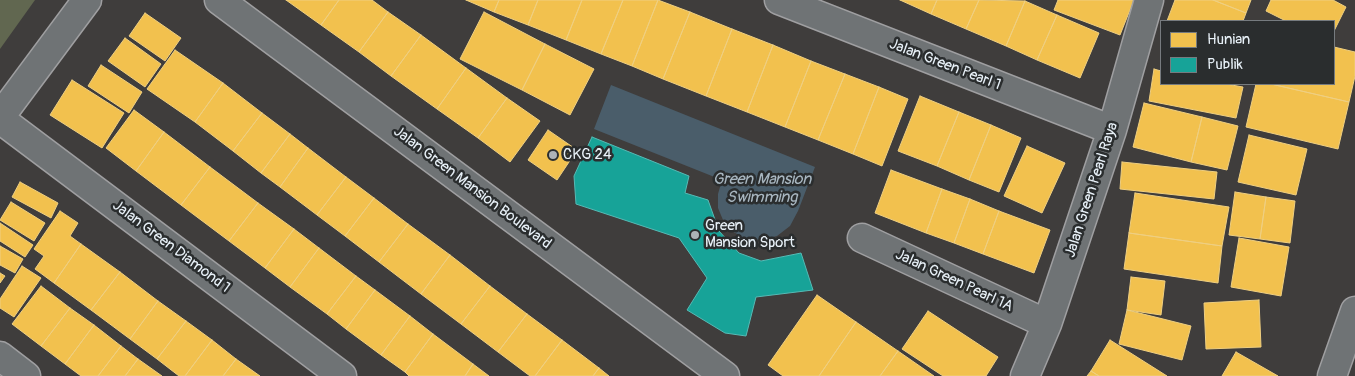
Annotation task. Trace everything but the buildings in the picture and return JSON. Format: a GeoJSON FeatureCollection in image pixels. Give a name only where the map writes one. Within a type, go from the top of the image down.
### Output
{"type":"FeatureCollection","features":[{"type":"Feature","properties":{"kind":"street"},"geometry":{"type":"LineString","coordinates":[[0,118],[87,0]]}},
{"type":"Feature","properties":{"kind":"street","name":"Jalan Green Mansion Boulevard"},"geometry":{"type":"LineString","coordinates":[[219,0],[725,376]]}},
{"type":"Feature","properties":{"kind":"street","name":"Jalan Green Pearl 1"},"geometry":{"type":"LineString","coordinates":[[779,0],[1112,130]]}},
{"type":"Feature","properties":{"kind":"street","name":"Jalan Green Pearl Raya"},"geometry":{"type":"LineString","coordinates":[[1025,376],[1047,324],[1112,130],[1149,0]]}},
{"type":"Feature","properties":{"kind":"street","name":"Jalan Green Diamond 1"},"geometry":{"type":"LineString","coordinates":[[0,118],[342,376]]}},
{"type":"Feature","properties":{"kind":"street","name":"Jalan Green Pearl 1A"},"geometry":{"type":"LineString","coordinates":[[862,238],[1047,324]]}},
{"type":"Feature","properties":{"kind":"street"},"geometry":{"type":"LineString","coordinates":[[1332,376],[1355,311]]}},
{"type":"Feature","properties":{"kind":"street"},"geometry":{"type":"LineString","coordinates":[[0,356],[26,376]]}},
{"type":"Feature","properties":{"kind":"green space"},"geometry":{"type":"Polygon","coordinates":[[[0,0],[35,0],[0,49],[0,0]]]}},
{"type":"Feature","properties":{"kind":"water","name":"Green Mansion Swimming"},"geometry":{"type":"Polygon","coordinates":[[[611,85],[815,167],[798,211],[790,226],[777,236],[761,240],[744,238],[732,231],[723,220],[718,208],[718,194],[722,180],[594,129],[611,85]]]}},
{"type":"Feature","properties":{"kind":"place","name":"CKG 24"},"geometry":{"type":"Point","coordinates":[553,155]}},
{"type":"Feature","properties":{"kind":"place","name":"Green Mansion Sport"},"geometry":{"type":"Point","coordinates":[695,235]}}]}
